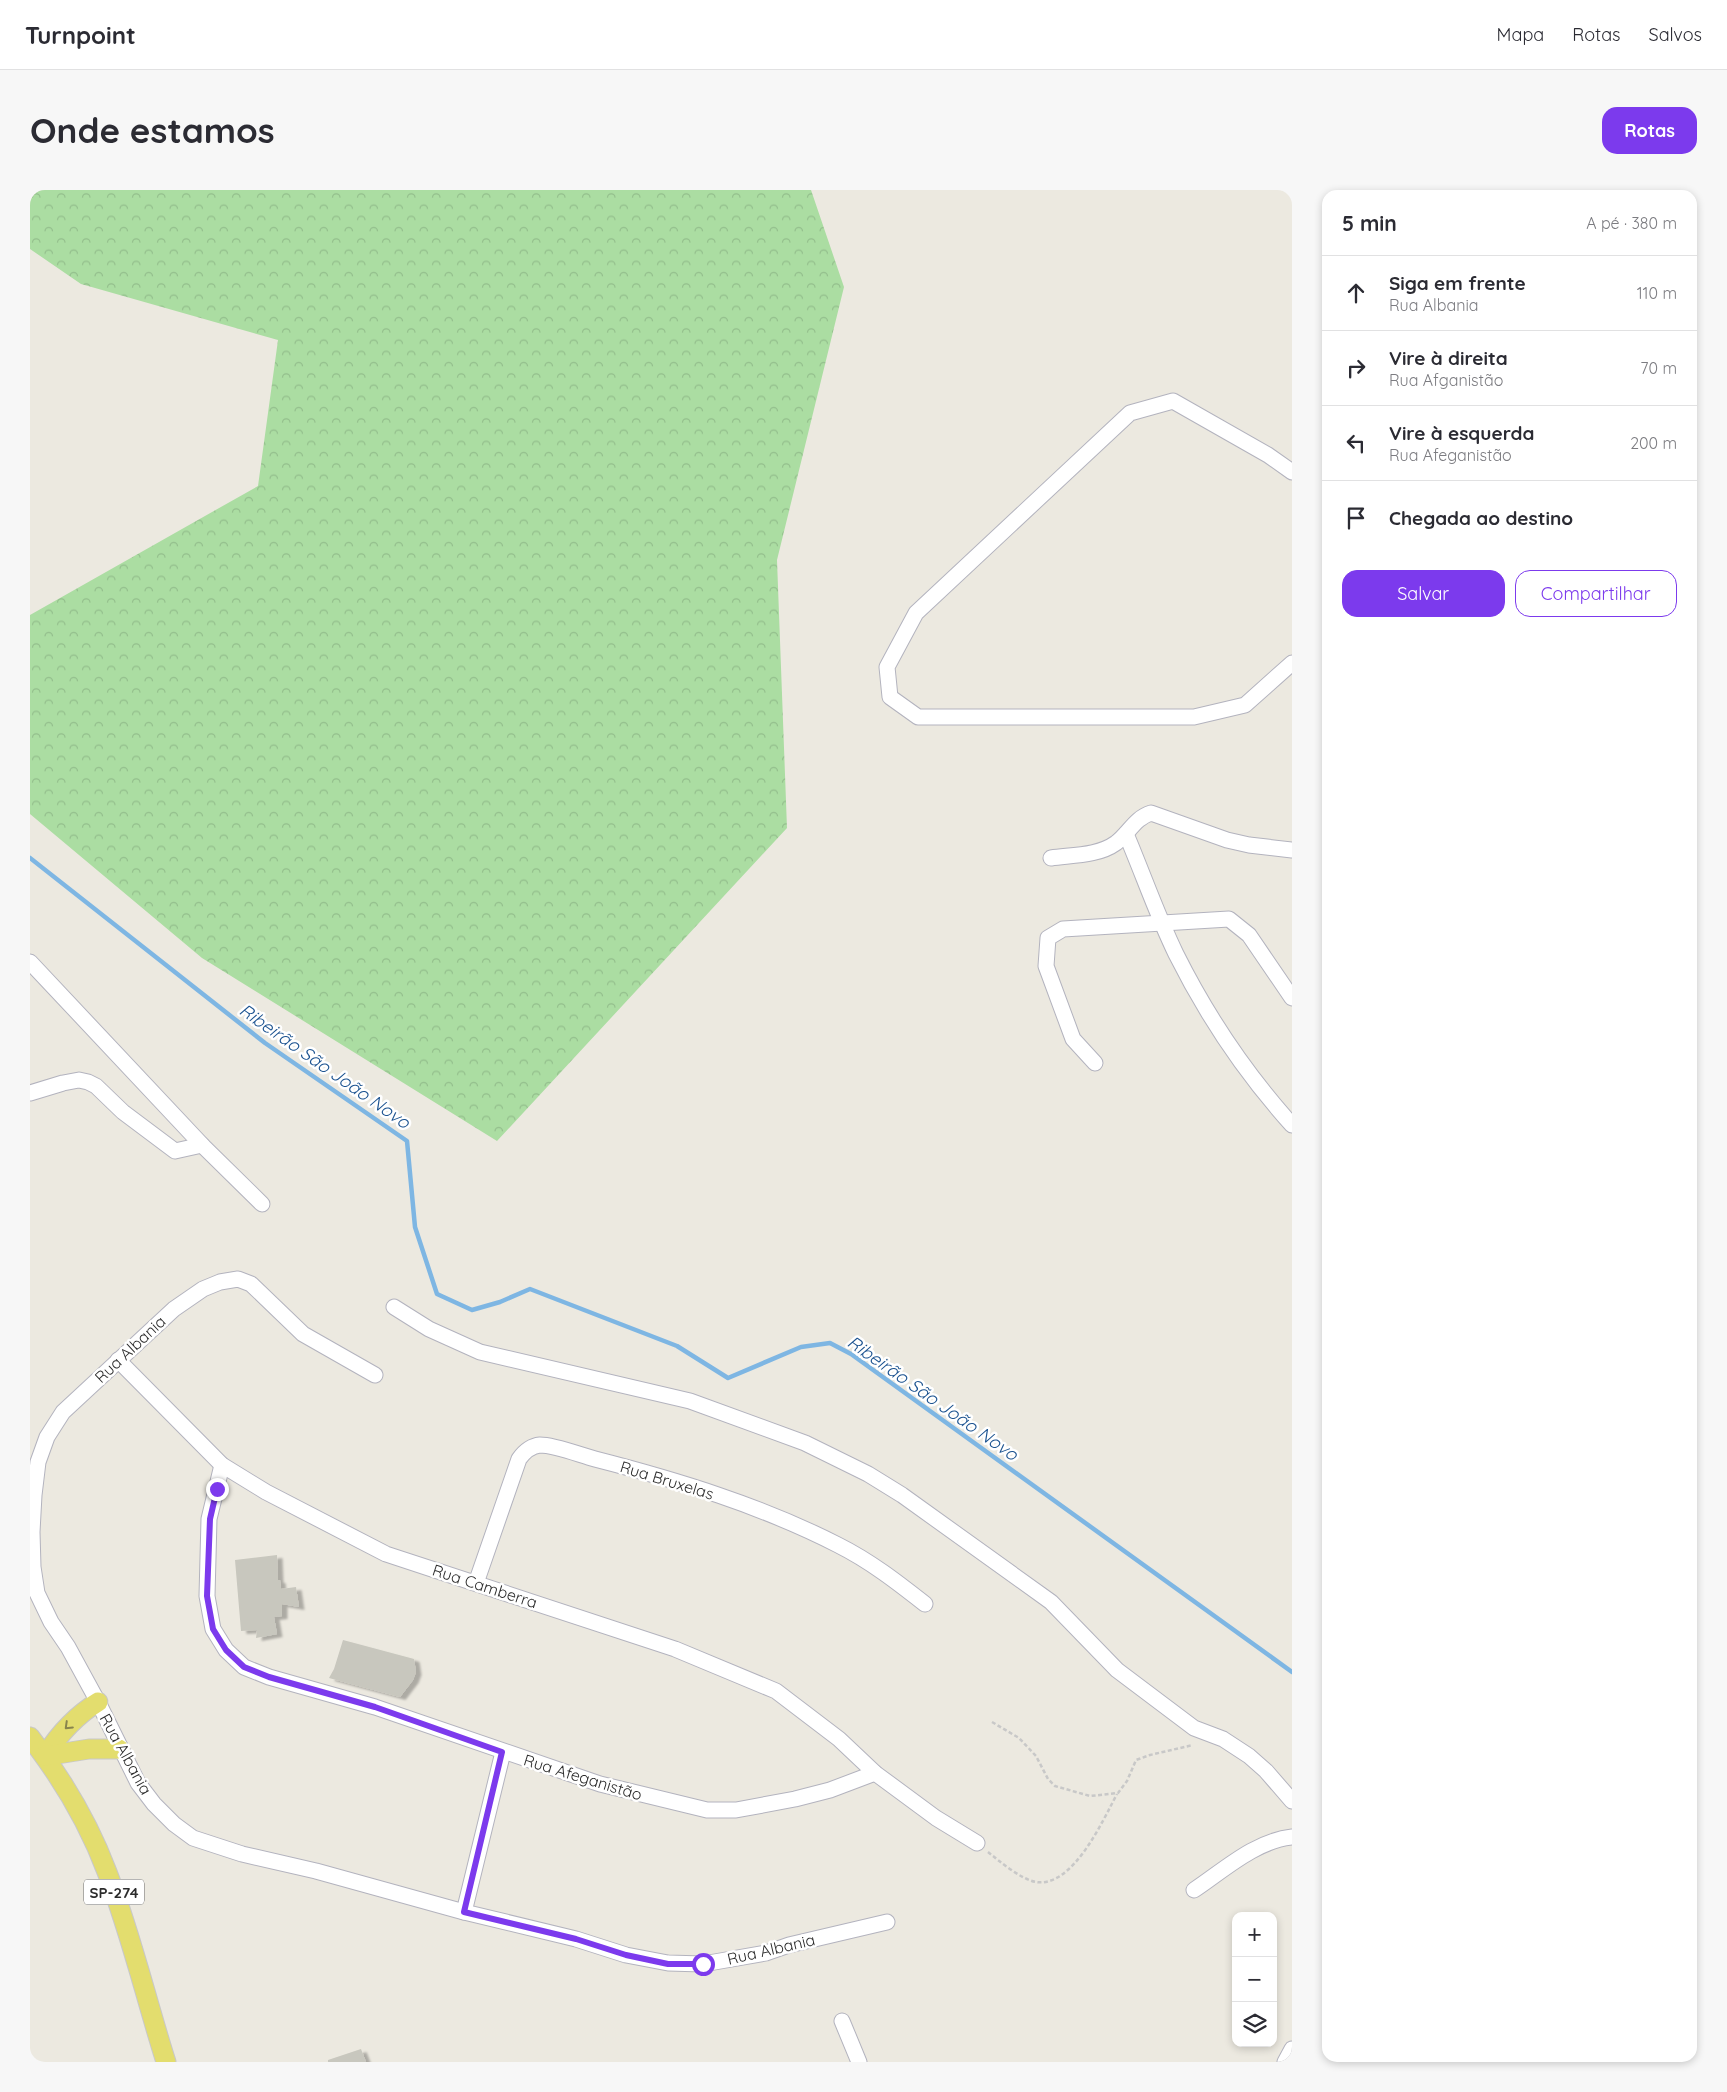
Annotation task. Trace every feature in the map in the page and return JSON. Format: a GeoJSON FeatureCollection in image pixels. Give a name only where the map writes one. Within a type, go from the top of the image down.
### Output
{"type":"FeatureCollection","features":[{"type":"Feature","properties":{"kind":"main road"},"geometry":{"type":"LineString","coordinates":[[45,1756],[61,1733],[86,1710],[98,1702]]}},
{"type":"Feature","properties":{"kind":"main road","name":"SP-274"},"geometry":{"type":"LineString","coordinates":[[30,1737],[45,1756],[80,1815],[107,1871],[133,1946],[166,2062]]}},
{"type":"Feature","properties":{"kind":"main road"},"geometry":{"type":"LineString","coordinates":[[45,1756],[89,1749],[119,1749]]}},
{"type":"Feature","properties":{"kind":"street"},"geometry":{"type":"LineString","coordinates":[[1292,472],[1268,455],[1173,401],[1130,413],[916,613],[887,667],[890,697],[918,717],[1194,718],[1245,705],[1292,663]]}},
{"type":"Feature","properties":{"kind":"street"},"geometry":{"type":"LineString","coordinates":[[1052,858],[1108,848],[1126,834],[1142,816],[1152,813],[1227,840],[1292,850]]}},
{"type":"Feature","properties":{"kind":"street"},"geometry":{"type":"LineString","coordinates":[[1126,834],[1176,953],[1215,1025],[1274,1105],[1292,1125]]}},
{"type":"Feature","properties":{"kind":"street"},"geometry":{"type":"LineString","coordinates":[[1096,1063],[1073,1039],[1046,966],[1048,938],[1063,929],[1229,919],[1249,935],[1292,998]]}},
{"type":"Feature","properties":{"kind":"street"},"geometry":{"type":"LineString","coordinates":[[30,962],[202,1146],[262,1204]]}},
{"type":"Feature","properties":{"kind":"street"},"geometry":{"type":"LineString","coordinates":[[30,1093],[63,1083],[79,1080],[88,1082],[96,1086],[123,1112],[175,1151],[202,1146]]}},
{"type":"Feature","properties":{"kind":"street","name":"Rua Albania"},"geometry":{"type":"LineString","coordinates":[[374,1376],[302,1334],[251,1284],[238,1279],[220,1282],[202,1289],[174,1309],[63,1412],[47,1437],[38,1462],[34,1494],[33,1567],[37,1593],[51,1622],[68,1647],[98,1702],[119,1749],[138,1783],[154,1804],[174,1824],[193,1838],[242,1854],[332,1875],[464,1912],[576,1939],[626,1955],[668,1964],[703,1964],[766,1953],[789,1945],[886,1922]]}},
{"type":"Feature","properties":{"kind":"street"},"geometry":{"type":"LineString","coordinates":[[394,1307],[428,1329],[480,1352],[690,1401],[805,1443],[868,1474],[902,1495],[1051,1602],[1117,1670],[1194,1728],[1224,1738],[1249,1756],[1272,1777],[1292,1800]]}},
{"type":"Feature","properties":{"kind":"street","name":"Rua Camberra"},"geometry":{"type":"LineString","coordinates":[[118,1360],[222,1465],[266,1492],[386,1554],[675,1649],[776,1691],[839,1739],[876,1773],[936,1818],[977,1843]]}},
{"type":"Feature","properties":{"kind":"street","name":"Rua Bruxelas"},"geometry":{"type":"LineString","coordinates":[[476,1583],[518,1459],[526,1450],[540,1445],[604,1461],[766,1513],[837,1544],[872,1563],[926,1604]]}},
{"type":"Feature","properties":{"kind":"street","name":"Rua Afeganistão"},"geometry":{"type":"LineString","coordinates":[[222,1465],[210,1519],[207,1596],[213,1629],[226,1650],[244,1667],[269,1677],[375,1707],[600,1784],[707,1810],[736,1810],[795,1799],[830,1790],[876,1773]]}},
{"type":"Feature","properties":{"kind":"street"},"geometry":{"type":"LineString","coordinates":[[464,1912],[502,1752]]}},
{"type":"Feature","properties":{"kind":"street"},"geometry":{"type":"LineString","coordinates":[[1194,1890],[1248,1853],[1277,1839],[1292,1837]]}},
{"type":"Feature","properties":{"kind":"street"},"geometry":{"type":"LineString","coordinates":[[842,2021],[859,2062]]}},
{"type":"Feature","properties":{"kind":"street"},"geometry":{"type":"LineString","coordinates":[[1286,2062],[1292,2049]]}},
{"type":"Feature","properties":{"kind":"path"},"geometry":{"type":"LineString","coordinates":[[992,1722],[1019,1738],[1036,1756],[1048,1779],[1055,1786],[1090,1796],[1118,1793]]}},
{"type":"Feature","properties":{"kind":"path"},"geometry":{"type":"LineString","coordinates":[[977,1843],[1011,1870],[1036,1882],[1054,1881],[1079,1859],[1092,1840],[1118,1793],[1127,1781],[1136,1760],[1150,1754],[1196,1744]]}},
{"type":"Feature","properties":{"kind":"green space"},"geometry":{"type":"Polygon","coordinates":[[[30,190],[811,190],[844,287],[777,560],[787,828],[497,1141],[202,958],[30,814],[30,615],[258,486],[278,340],[81,284],[30,249],[30,190]]]}},
{"type":"Feature","properties":{"kind":"building"},"geometry":{"type":"Polygon","coordinates":[[[277,1555],[278,1580],[280,1580],[281,1589],[296,1587],[299,1607],[282,1604],[282,1616],[274,1617],[277,1634],[256,1638],[257,1630],[241,1631],[235,1560],[277,1555]]]}},
{"type":"Feature","properties":{"kind":"building"},"geometry":{"type":"Polygon","coordinates":[[[343,1640],[414,1659],[416,1672],[413,1680],[400,1697],[329,1678],[334,1669],[343,1640]]]}},
{"type":"Feature","properties":{"kind":"building"},"geometry":{"type":"Polygon","coordinates":[[[361,2049],[366,2062],[328,2062],[328,2060],[361,2049]]]}},
{"type":"Feature","properties":{"kind":"waterway","name":"Ribeirão São João Novo"},"geometry":{"type":"LineString","coordinates":[[30,858],[265,1043],[407,1141],[415,1227],[437,1294],[472,1310],[500,1302],[530,1289],[677,1346],[728,1378],[801,1347],[830,1343],[851,1354],[1292,1672]]}},
{"type":"Feature","properties":{"kind":"route"},"geometry":{"type":"LineString","coordinates":[[217,1489],[210,1519],[207,1552],[207,1596],[213,1629],[226,1650],[244,1667],[269,1677],[375,1707],[502,1752],[464,1912],[576,1939],[626,1955],[668,1964],[703,1964]]}}]}
